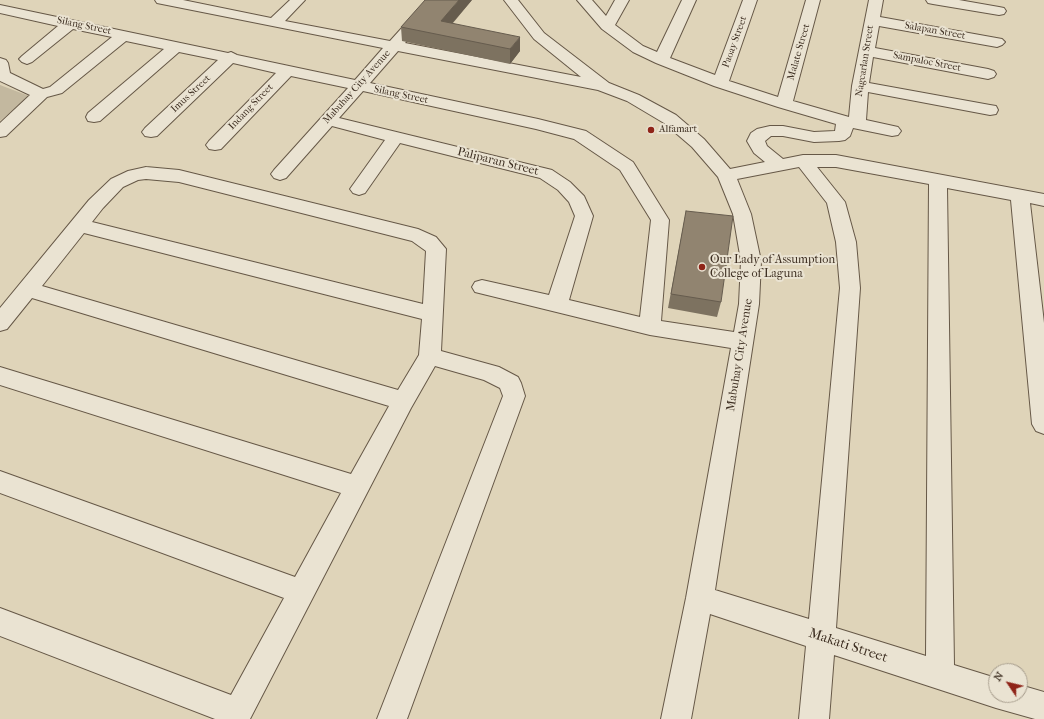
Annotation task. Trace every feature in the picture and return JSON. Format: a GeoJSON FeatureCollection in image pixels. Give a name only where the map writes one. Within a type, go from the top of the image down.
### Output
{"type":"FeatureCollection","features":[{"type":"Feature","properties":{"kind":"street"},"geometry":{"type":"LineString","coordinates":[[166,0],[222,13],[604,86]]}},
{"type":"Feature","properties":{"kind":"street"},"geometry":{"type":"LineString","coordinates":[[222,13],[236,0]]}},
{"type":"Feature","properties":{"kind":"street"},"geometry":{"type":"LineString","coordinates":[[274,23],[298,0]]}},
{"type":"Feature","properties":{"kind":"street","name":"Mabuhay City Avenue"},"geometry":{"type":"LineString","coordinates":[[280,174],[435,0]]}},
{"type":"Feature","properties":{"kind":"street","name":"Mabuhay City Avenue"},"geometry":{"type":"LineString","coordinates":[[511,0],[539,36],[604,86],[634,98],[670,119],[698,143],[726,174],[742,214],[751,261],[749,304],[700,598],[676,719]]}},
{"type":"Feature","properties":{"kind":"street"},"geometry":{"type":"LineString","coordinates":[[584,0],[607,26],[638,49],[661,60],[720,83],[784,104],[851,122],[892,131]]}},
{"type":"Feature","properties":{"kind":"street"},"geometry":{"type":"LineString","coordinates":[[607,26],[622,0]]}},
{"type":"Feature","properties":{"kind":"street"},"geometry":{"type":"LineString","coordinates":[[661,60],[689,0]]}},
{"type":"Feature","properties":{"kind":"street","name":"Paoay Street"},"geometry":{"type":"LineString","coordinates":[[720,83],[750,0]]}},
{"type":"Feature","properties":{"kind":"street","name":"Malate Street"},"geometry":{"type":"LineString","coordinates":[[784,104],[813,0]]}},
{"type":"Feature","properties":{"kind":"street","name":"Nagcarlan Street"},"geometry":{"type":"LineString","coordinates":[[851,122],[860,86],[876,0]]}},
{"type":"Feature","properties":{"kind":"street"},"geometry":{"type":"LineString","coordinates":[[932,0],[999,11]]}},
{"type":"Feature","properties":{"kind":"street","name":"Silang Street"},"geometry":{"type":"LineString","coordinates":[[0,9],[232,57],[358,86],[538,124],[580,135],[627,166],[660,220],[650,327]]}},
{"type":"Feature","properties":{"kind":"street","name":"Salapan Street"},"geometry":{"type":"LineString","coordinates":[[872,20],[997,42]]}},
{"type":"Feature","properties":{"kind":"street"},"geometry":{"type":"LineString","coordinates":[[27,59],[71,23]]}},
{"type":"Feature","properties":{"kind":"street"},"geometry":{"type":"LineString","coordinates":[[0,132],[41,94],[56,90],[124,35]]}},
{"type":"Feature","properties":{"kind":"street"},"geometry":{"type":"LineString","coordinates":[[94,117],[176,46]]}},
{"type":"Feature","properties":{"kind":"street","name":"Sampaloc Street"},"geometry":{"type":"LineString","coordinates":[[867,51],[988,74]]}},
{"type":"Feature","properties":{"kind":"street","name":"Imus Street"},"geometry":{"type":"LineString","coordinates":[[151,132],[232,57]]}},
{"type":"Feature","properties":{"kind":"street"},"geometry":{"type":"LineString","coordinates":[[0,63],[3,76],[41,94]]}},
{"type":"Feature","properties":{"kind":"street","name":"Indang Street"},"geometry":{"type":"LineString","coordinates":[[215,145],[288,70]]}},
{"type":"Feature","properties":{"kind":"street"},"geometry":{"type":"LineString","coordinates":[[860,86],[990,110]]}},
{"type":"Feature","properties":{"kind":"street","name":"Paliparan Street"},"geometry":{"type":"LineString","coordinates":[[327,120],[546,174],[564,186],[576,200],[584,216],[557,304]]}},
{"type":"Feature","properties":{"kind":"street"},"geometry":{"type":"LineString","coordinates":[[779,165],[760,149],[756,141],[757,137],[762,133],[770,131],[783,131],[814,137],[839,136],[851,122]]}},
{"type":"Feature","properties":{"kind":"street"},"geometry":{"type":"LineString","coordinates":[[359,189],[396,137]]}},
{"type":"Feature","properties":{"kind":"street"},"geometry":{"type":"LineString","coordinates":[[726,174],[803,161],[836,161],[1044,200]]}},
{"type":"Feature","properties":{"kind":"street"},"geometry":{"type":"LineString","coordinates":[[803,161],[836,202],[846,242],[850,288],[814,719]]}},
{"type":"Feature","properties":{"kind":"street"},"geometry":{"type":"LineString","coordinates":[[0,323],[96,204],[117,183],[134,175],[146,172],[179,176],[418,236],[429,242],[436,249],[430,356],[403,401],[236,716],[0,622]]}},
{"type":"Feature","properties":{"kind":"street"},"geometry":{"type":"LineString","coordinates":[[938,179],[940,676]]}},
{"type":"Feature","properties":{"kind":"street"},"geometry":{"type":"LineString","coordinates":[[1020,195],[1044,424]]}},
{"type":"Feature","properties":{"kind":"street"},"geometry":{"type":"LineString","coordinates":[[79,225],[433,314]]}},
{"type":"Feature","properties":{"kind":"street"},"geometry":{"type":"LineString","coordinates":[[482,287],[650,327],[743,342]]}},
{"type":"Feature","properties":{"kind":"street"},"geometry":{"type":"LineString","coordinates":[[28,289],[403,401]]}},
{"type":"Feature","properties":{"kind":"street"},"geometry":{"type":"LineString","coordinates":[[392,719],[514,396],[510,383],[491,373],[430,356]]}},
{"type":"Feature","properties":{"kind":"street"},"geometry":{"type":"LineString","coordinates":[[0,376],[358,487]]}},
{"type":"Feature","properties":{"kind":"street"},"geometry":{"type":"LineString","coordinates":[[0,482],[302,592]]}},
{"type":"Feature","properties":{"kind":"street","name":"Makati Street"},"geometry":{"type":"LineString","coordinates":[[700,598],[988,691]]}},
{"type":"Feature","properties":{"kind":"street"},"geometry":{"type":"LineString","coordinates":[[1028,702],[1044,707]]}},
{"type":"Feature","properties":{"kind":"shaded area"},"geometry":{"type":"Polygon","coordinates":[[[0,85],[29,96],[0,121],[0,85]]]}},
{"type":"Feature","properties":{"kind":"building"},"geometry":{"type":"Polygon","coordinates":[[[425,0],[459,0],[441,21],[520,37],[510,49],[401,27],[425,0]]]}},
{"type":"Feature","properties":{"kind":"building","name":"Our Lady of Assumption College of Laguna"},"geometry":{"type":"Polygon","coordinates":[[[686,211],[733,216],[721,302],[671,294],[686,211]]]}},
{"type":"Feature","properties":{"kind":"place","name":"Alfamart"},"geometry":{"type":"Point","coordinates":[651,130]}},
{"type":"Feature","properties":{"kind":"place","name":"Our Lady of Assumption College of Laguna"},"geometry":{"type":"Point","coordinates":[702,267]}}]}
